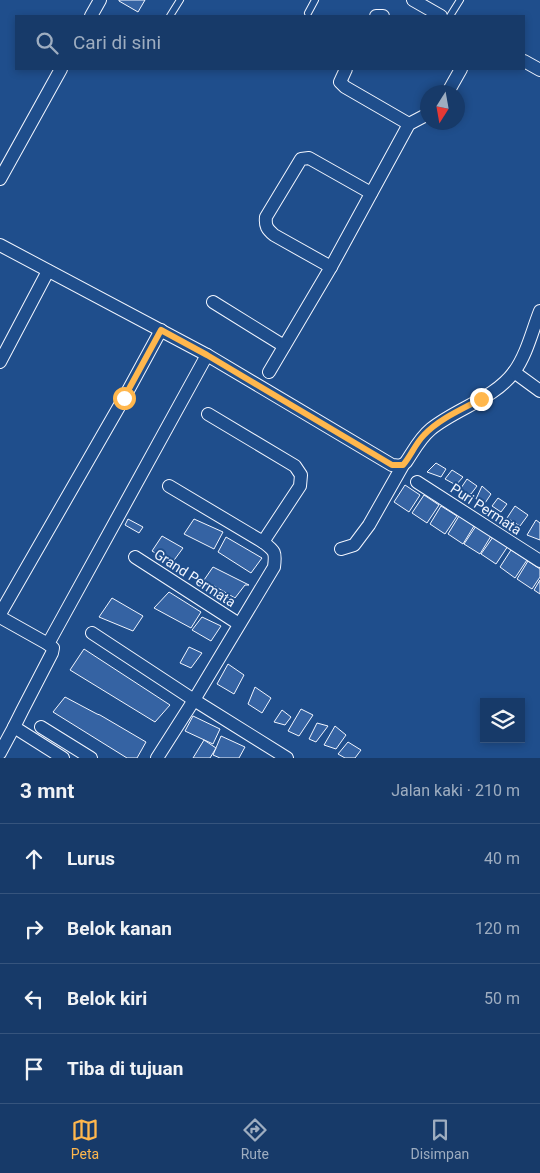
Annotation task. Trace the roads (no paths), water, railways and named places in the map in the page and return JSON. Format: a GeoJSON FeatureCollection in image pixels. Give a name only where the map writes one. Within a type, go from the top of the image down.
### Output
{"type":"FeatureCollection","features":[{"type":"Feature","properties":{"kind":"street"},"geometry":{"type":"LineString","coordinates":[[92,15],[100,0]]}},
{"type":"Feature","properties":{"kind":"street"},"geometry":{"type":"LineString","coordinates":[[413,0],[440,15]]}},
{"type":"Feature","properties":{"kind":"street"},"geometry":{"type":"LineString","coordinates":[[525,62],[540,70]]}},
{"type":"Feature","properties":{"kind":"street"},"geometry":{"type":"LineString","coordinates":[[0,179],[61,70]]}},
{"type":"Feature","properties":{"kind":"street"},"geometry":{"type":"LineString","coordinates":[[346,70],[340,82],[345,87],[409,124]]}},
{"type":"Feature","properties":{"kind":"street"},"geometry":{"type":"LineString","coordinates":[[452,85],[460,70]]}},
{"type":"Feature","properties":{"kind":"street"},"geometry":{"type":"LineString","coordinates":[[269,372],[331,267],[409,124],[420,118]]}},
{"type":"Feature","properties":{"kind":"street"},"geometry":{"type":"LineString","coordinates":[[331,267],[268,230],[265,224],[266,217],[301,159],[309,158],[371,193]]}},
{"type":"Feature","properties":{"kind":"street"},"geometry":{"type":"LineString","coordinates":[[0,245],[207,355],[392,465],[403,465]]}},
{"type":"Feature","properties":{"kind":"street"},"geometry":{"type":"LineString","coordinates":[[0,362],[48,271]]}},
{"type":"Feature","properties":{"kind":"street"},"geometry":{"type":"LineString","coordinates":[[213,302],[284,346]]}},
{"type":"Feature","properties":{"kind":"street"},"geometry":{"type":"LineString","coordinates":[[341,549],[354,545],[369,525],[403,465],[423,436],[448,417],[499,388],[514,372],[540,312]]}},
{"type":"Feature","properties":{"kind":"street"},"geometry":{"type":"LineString","coordinates":[[0,753],[53,648],[0,615],[161,330]]}},
{"type":"Feature","properties":{"kind":"street"},"geometry":{"type":"LineString","coordinates":[[48,644],[207,355]]}},
{"type":"Feature","properties":{"kind":"street"},"geometry":{"type":"LineString","coordinates":[[514,372],[540,391]]}},
{"type":"Feature","properties":{"kind":"street"},"geometry":{"type":"LineString","coordinates":[[208,414],[295,466],[301,475],[300,486],[263,542]]}},
{"type":"Feature","properties":{"kind":"street","name":"Puri Permata"},"geometry":{"type":"LineString","coordinates":[[417,482],[540,561]]}},
{"type":"Feature","properties":{"kind":"street","name":"Grand Permata"},"geometry":{"type":"LineString","coordinates":[[157,758],[274,567],[275,556],[273,549],[263,542],[169,486]]}},
{"type":"Feature","properties":{"kind":"street","name":"Grand Permata"},"geometry":{"type":"LineString","coordinates":[[135,557],[239,624]]}},
{"type":"Feature","properties":{"kind":"street"},"geometry":{"type":"LineString","coordinates":[[92,633],[287,758]]}},
{"type":"Feature","properties":{"kind":"street"},"geometry":{"type":"LineString","coordinates":[[14,727],[63,758]]}},
{"type":"Feature","properties":{"kind":"street"},"geometry":{"type":"LineString","coordinates":[[41,727],[91,758]]}},
{"type":"Feature","properties":{"kind":"lane"},"geometry":{"type":"LineString","coordinates":[[171,15],[180,0]]}},
{"type":"Feature","properties":{"kind":"lane"},"geometry":{"type":"LineString","coordinates":[[308,13],[315,0]]}},
{"type":"Feature","properties":{"kind":"lane"},"geometry":{"type":"LineString","coordinates":[[451,15],[460,0]]}}]}
